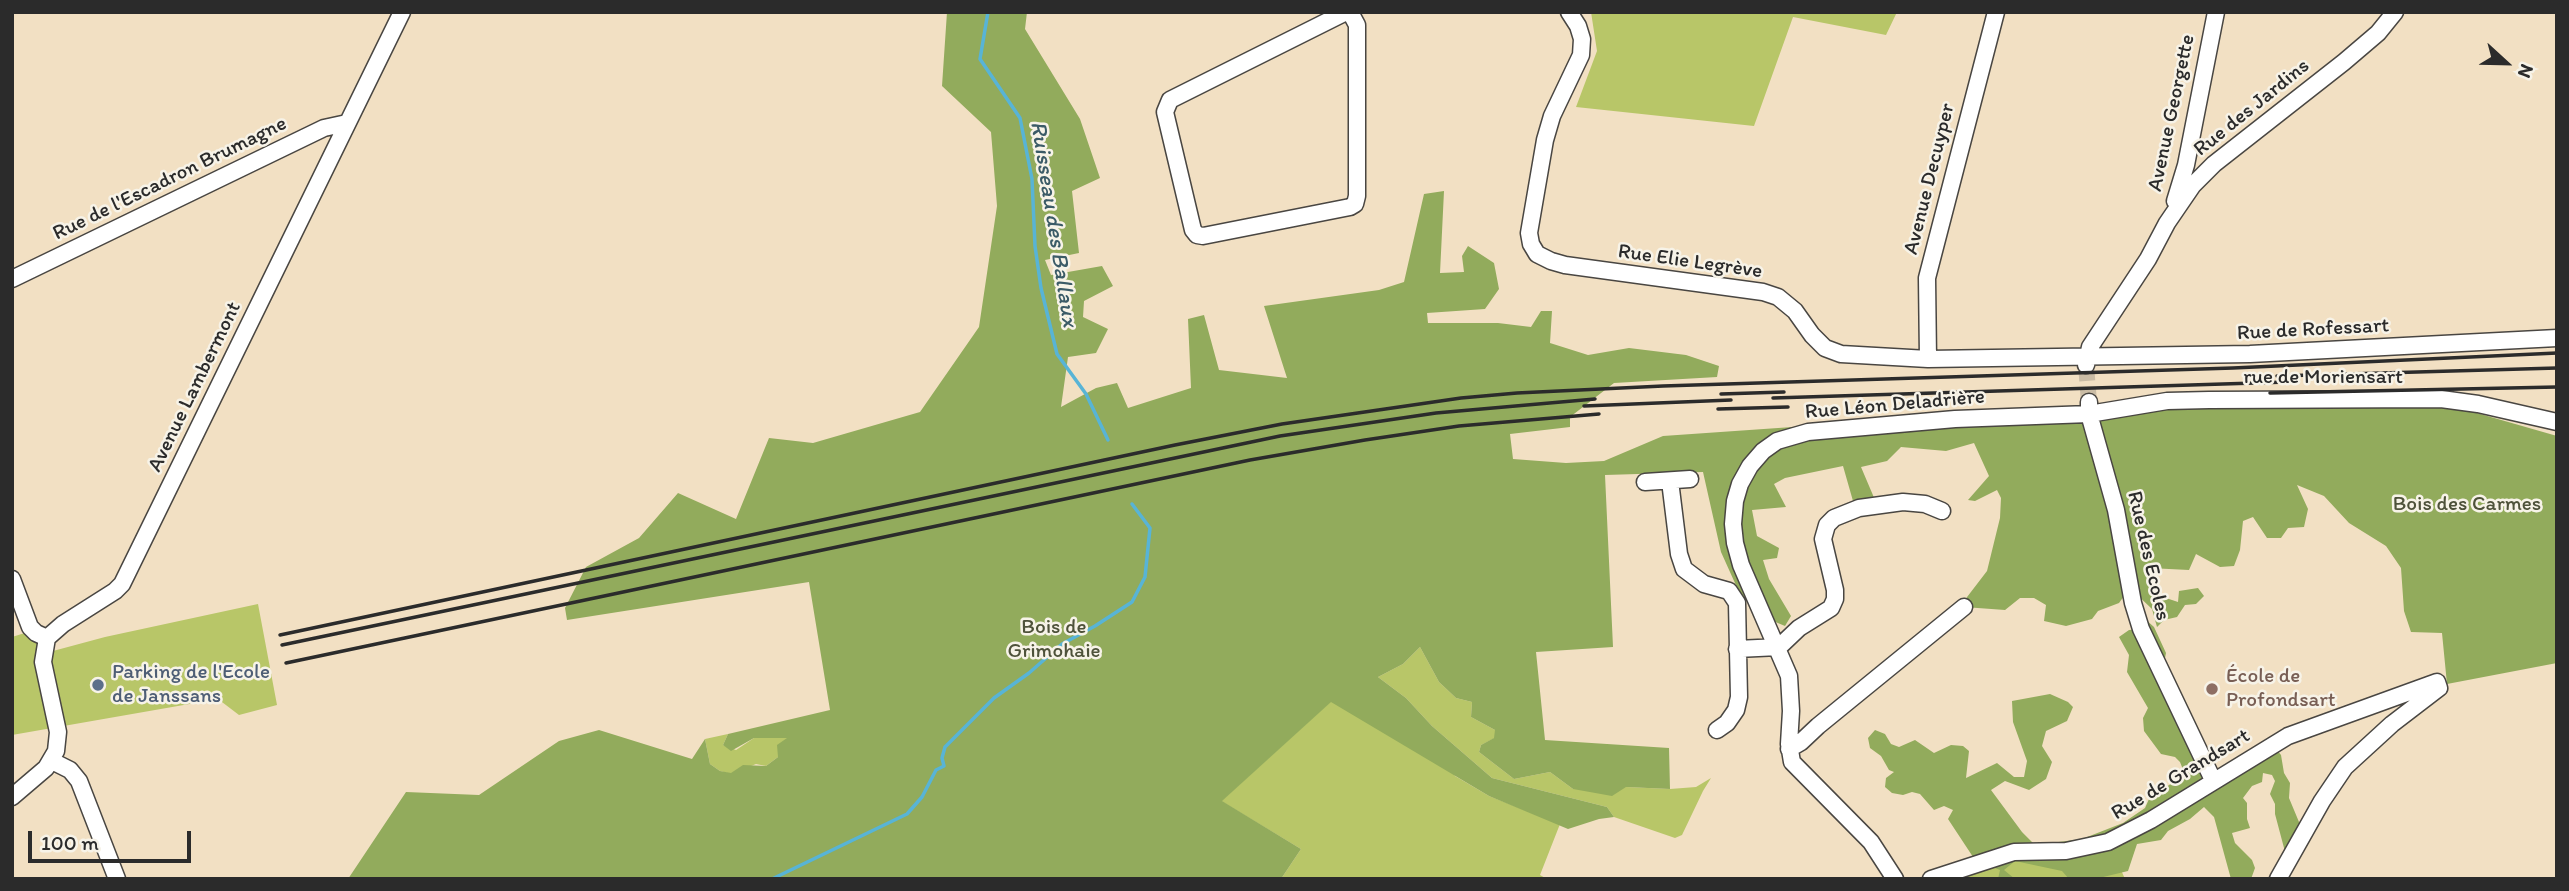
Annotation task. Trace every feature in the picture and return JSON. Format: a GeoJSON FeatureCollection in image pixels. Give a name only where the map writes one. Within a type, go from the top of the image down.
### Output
{"type":"FeatureCollection","features":[{"type":"Feature","properties":{"kind":"street","name":"Avenue Lambermont"},"geometry":{"type":"LineString","coordinates":[[47,638],[57,628],[122,584],[402,12]]}},
{"type":"Feature","properties":{"kind":"street"},"geometry":{"type":"LineString","coordinates":[[1348,12],[1357,25],[1356,204],[1337,210],[1197,235],[1193,230],[1166,112],[1170,100],[1348,12]]}},
{"type":"Feature","properties":{"kind":"street","name":"Rue Elie Legrève"},"geometry":{"type":"LineString","coordinates":[[1569,12],[1582,39],[1581,55],[1552,116],[1545,140],[1529,233],[1531,244],[1538,254],[1565,265],[1763,292],[1788,304],[1825,348],[1841,354],[1928,359],[2081,360]]}},
{"type":"Feature","properties":{"kind":"street","name":"Avenue Decuyper"},"geometry":{"type":"LineString","coordinates":[[1928,359],[1927,278],[1996,12]]}},
{"type":"Feature","properties":{"kind":"street","name":"Avenue Georgette"},"geometry":{"type":"LineString","coordinates":[[2167,223],[2186,165],[2216,12]]}},
{"type":"Feature","properties":{"kind":"street","name":"Rue des Jardins"},"geometry":{"type":"LineString","coordinates":[[2081,360],[2148,260],[2167,223],[2193,185],[2214,164],[2378,33],[2395,12]]}},
{"type":"Feature","properties":{"kind":"street","name":"Rue de l'Escadron Brumagne"},"geometry":{"type":"LineString","coordinates":[[12,279],[324,128],[347,123]]}},
{"type":"Feature","properties":{"kind":"street","name":"Rue de Rofessart"},"geometry":{"type":"LineString","coordinates":[[2081,360],[2557,338]]}},
{"type":"Feature","properties":{"kind":"street","name":"rue de Moriensart"},"geometry":{"type":"LineString","coordinates":[[2089,408],[2167,401],[2431,399],[2478,404],[2557,422]]}},
{"type":"Feature","properties":{"kind":"street","name":"Rue Léon Deladrière"},"geometry":{"type":"LineString","coordinates":[[1789,749],[1789,676],[1779,647],[1741,565],[1733,524],[1740,484],[1763,451],[1777,441],[1808,432],[2089,408]]}},
{"type":"Feature","properties":{"kind":"street","name":"Rue des Ecoles"},"geometry":{"type":"LineString","coordinates":[[2089,408],[2116,510],[2133,603],[2141,629],[2213,780]]}},
{"type":"Feature","properties":{"kind":"street"},"geometry":{"type":"LineString","coordinates":[[1645,482],[1690,480]]}},
{"type":"Feature","properties":{"kind":"street"},"geometry":{"type":"LineString","coordinates":[[1670,481],[1679,554],[1684,569],[1704,584],[1729,592],[1737,603],[1739,696],[1736,709],[1727,723],[1717,730]]}},
{"type":"Feature","properties":{"kind":"street"},"geometry":{"type":"LineString","coordinates":[[1737,649],[1779,647],[1799,628],[1828,611],[1834,602],[1835,590],[1823,539],[1827,526],[1834,518],[1859,508],[1903,502],[1925,504],[1942,511]]}},
{"type":"Feature","properties":{"kind":"street"},"geometry":{"type":"LineString","coordinates":[[12,579],[30,627],[47,638],[43,662],[58,732],[52,761],[12,797]]}},
{"type":"Feature","properties":{"kind":"street"},"geometry":{"type":"LineString","coordinates":[[1895,879],[1871,842],[1794,766],[1789,749],[1801,743],[1818,726],[1964,607]]}},
{"type":"Feature","properties":{"kind":"street","name":"Rue de Grandsart"},"geometry":{"type":"LineString","coordinates":[[1931,879],[2014,852],[2066,851],[2108,842],[2185,799],[2266,748],[2307,728],[2438,682],[2440,688],[2392,724],[2345,767],[2278,879]]}},
{"type":"Feature","properties":{"kind":"street"},"geometry":{"type":"LineString","coordinates":[[52,761],[70,770],[79,781],[117,879]]}},
{"type":"Feature","properties":{"kind":"green space","name":"Bois de Grimohaie"},"geometry":{"type":"Polygon","coordinates":[[[947,12],[1027,12],[1025,29],[1080,119],[1100,178],[1072,191],[1079,253],[1045,260],[1051,275],[1102,266],[1113,286],[1084,301],[1083,317],[1108,329],[1096,353],[1068,357],[1061,407],[1096,388],[1117,383],[1128,408],[1191,388],[1188,319],[1204,315],[1219,370],[1287,378],[1264,306],[1379,290],[1404,282],[1424,194],[1444,191],[1440,273],[1464,272],[1462,256],[1468,246],[1494,263],[1499,289],[1485,309],[1427,313],[1428,323],[1498,323],[1531,327],[1541,311],[1552,311],[1550,343],[1588,355],[1629,348],[1686,355],[1719,366],[1717,377],[1614,383],[1570,417],[1570,427],[1510,434],[1513,459],[1566,463],[1604,461],[1663,436],[1850,423],[2180,404],[2435,401],[2557,436],[2557,663],[2447,684],[2442,633],[2411,632],[2404,611],[2401,568],[2386,546],[2349,523],[2324,496],[2297,485],[2308,509],[2304,527],[2288,528],[2281,538],[2267,538],[2253,517],[2243,521],[2240,550],[2234,566],[2220,567],[2196,554],[2189,570],[2149,568],[2160,596],[2178,602],[2179,591],[2198,588],[2204,596],[2196,604],[2185,605],[2177,617],[2164,620],[2157,627],[2152,609],[2130,588],[2119,603],[2098,611],[2092,619],[2066,626],[2044,621],[2046,605],[2034,598],[2020,598],[2005,610],[1964,607],[1964,601],[1987,571],[2000,518],[2001,498],[1997,490],[1975,501],[1968,500],[1989,476],[1974,443],[1946,451],[1901,447],[1887,461],[1861,467],[1875,500],[1853,501],[1843,466],[1785,478],[1774,484],[1786,507],[1752,510],[1757,536],[1779,548],[1777,558],[1763,560],[1769,579],[1791,616],[1785,626],[1766,618],[1739,592],[1721,552],[1703,472],[1605,475],[1613,647],[1536,652],[1545,740],[1669,748],[1670,789],[1626,787],[1612,796],[1573,789],[1550,772],[1514,779],[1479,752],[1481,745],[1494,738],[1495,730],[1471,717],[1472,702],[1456,698],[1439,682],[1420,647],[1403,664],[1378,677],[1406,698],[1432,726],[1492,778],[1607,807],[1614,817],[1568,829],[1489,796],[1331,702],[1222,801],[1301,849],[1281,879],[348,879],[406,792],[479,795],[559,741],[599,730],[692,759],[705,739],[710,764],[720,771],[731,773],[743,765],[766,766],[778,757],[777,745],[787,738],[754,738],[731,751],[723,745],[728,734],[830,710],[809,582],[567,620],[565,608],[586,567],[639,538],[678,493],[736,519],[769,438],[813,443],[920,412],[979,327],[997,206],[991,132],[942,86],[947,12]]]}},
{"type":"Feature","properties":{"kind":"green space"},"geometry":{"type":"Polygon","coordinates":[[[1591,12],[1897,12],[1886,35],[1793,17],[1754,126],[1576,107],[1597,51],[1591,12]]]}},
{"type":"Feature","properties":{"kind":"green space"},"geometry":{"type":"Polygon","coordinates":[[[258,604],[277,705],[239,715],[218,699],[12,735],[12,637],[28,632],[53,651],[258,604]]]}},
{"type":"Feature","properties":{"kind":"green space"},"geometry":{"type":"Polygon","coordinates":[[[2145,619],[2154,627],[2166,653],[2163,668],[2213,779],[2272,744],[2281,755],[2284,773],[2290,783],[2289,798],[2304,834],[2288,863],[2275,814],[2275,804],[2270,794],[2275,781],[2272,775],[2263,773],[2262,782],[2252,786],[2243,798],[2247,803],[2250,828],[2232,833],[2235,843],[2252,860],[2255,868],[2251,879],[2231,879],[2214,817],[2204,807],[2190,819],[2168,831],[2161,840],[2137,844],[2128,871],[2095,879],[2069,879],[2062,871],[2015,861],[2004,870],[2015,879],[1998,879],[2000,870],[1975,860],[1948,819],[1953,810],[1944,806],[1934,810],[1920,794],[1892,793],[1885,787],[1886,778],[1894,772],[1889,770],[1881,756],[1870,748],[1868,738],[1875,730],[1885,734],[1891,744],[1899,747],[1915,740],[1934,753],[1951,745],[1963,746],[1969,751],[1966,778],[1997,763],[2014,777],[2024,777],[2027,761],[2013,722],[2012,701],[2050,694],[2073,707],[2067,721],[2046,731],[2042,746],[2052,762],[2046,779],[2029,790],[2005,781],[1991,790],[2035,845],[2082,839],[2123,823],[2145,808],[2149,799],[2186,777],[2180,762],[2175,757],[2161,754],[2144,731],[2143,718],[2148,708],[2127,672],[2129,655],[2119,637],[2129,630],[2141,629],[2145,619]]]}},
{"type":"Feature","properties":{"kind":"green space"},"geometry":{"type":"Polygon","coordinates":[[[1420,647],[1439,682],[1456,698],[1472,702],[1471,717],[1495,730],[1495,738],[1481,745],[1479,752],[1514,779],[1550,772],[1573,789],[1670,789],[1696,787],[1711,778],[1682,835],[1675,838],[1614,817],[1607,807],[1492,778],[1432,726],[1406,698],[1378,677],[1403,664],[1420,647]]]}},
{"type":"Feature","properties":{"kind":"green space"},"geometry":{"type":"Polygon","coordinates":[[[1331,701],[1447,759],[1455,776],[1489,796],[1560,824],[1540,875],[1547,879],[1281,879],[1301,849],[1221,801],[1331,701]]]}},
{"type":"Feature","properties":{"kind":"green space"},"geometry":{"type":"Polygon","coordinates":[[[728,734],[723,745],[736,750],[754,738],[789,737],[778,757],[766,766],[756,764],[731,774],[710,764],[705,739],[728,734]]]}},
{"type":"Feature","properties":{"kind":"green space"},"geometry":{"type":"Polygon","coordinates":[[[2023,856],[2121,870],[2125,879],[1944,879],[2023,856]]]}},
{"type":"Feature","properties":{"kind":"waterway","name":"Ruisseau des Ballaux"},"geometry":{"type":"LineString","coordinates":[[988,12],[980,59],[1020,118],[1032,179],[1035,246],[1041,288],[1057,354],[1086,394],[1108,440]]}},
{"type":"Feature","properties":{"kind":"waterway"},"geometry":{"type":"LineString","coordinates":[[772,879],[907,814],[922,797],[936,770],[944,766],[942,758],[945,747],[994,698],[1029,673],[1062,644],[1132,602],[1145,577],[1150,528],[1132,504]]}},
{"type":"Feature","properties":{"kind":"tunnel"},"geometry":{"type":"LineString","coordinates":[[2086,365],[2089,402]]}},
{"type":"Feature","properties":{"kind":"railway"},"geometry":{"type":"LineString","coordinates":[[280,635],[1175,445],[1282,424],[1461,398],[1663,386],[2233,368],[2557,353]]}},
{"type":"Feature","properties":{"kind":"railway"},"geometry":{"type":"LineString","coordinates":[[2277,376],[2557,368]]}},
{"type":"Feature","properties":{"kind":"railway"},"geometry":{"type":"LineString","coordinates":[[1773,398],[2287,382]]}},
{"type":"Feature","properties":{"kind":"railway"},"geometry":{"type":"LineString","coordinates":[[2270,393],[2557,387]]}},
{"type":"Feature","properties":{"kind":"railway"},"geometry":{"type":"LineString","coordinates":[[1721,394],[1784,392]]}},
{"type":"Feature","properties":{"kind":"railway"},"geometry":{"type":"LineString","coordinates":[[282,645],[1280,436],[1436,413],[1595,399]]}},
{"type":"Feature","properties":{"kind":"railway"},"geometry":{"type":"LineString","coordinates":[[1584,406],[1731,400]]}},
{"type":"Feature","properties":{"kind":"railway"},"geometry":{"type":"LineString","coordinates":[[1718,409],[1788,407]]}},
{"type":"Feature","properties":{"kind":"railway"},"geometry":{"type":"LineString","coordinates":[[286,663],[1250,460],[1459,426],[1599,414]]}},
{"type":"Feature","properties":{"kind":"place","name":"Parking de l'Ecole de Janssans"},"geometry":{"type":"Point","coordinates":[98,685]}},
{"type":"Feature","properties":{"kind":"place","name":"École de Profondsart"},"geometry":{"type":"Point","coordinates":[2212,689]}},
{"type":"Feature","properties":{"kind":"park label","name":"Bois des Carmes"},"geometry":{"type":"Point","coordinates":[2467,505]}}]}
